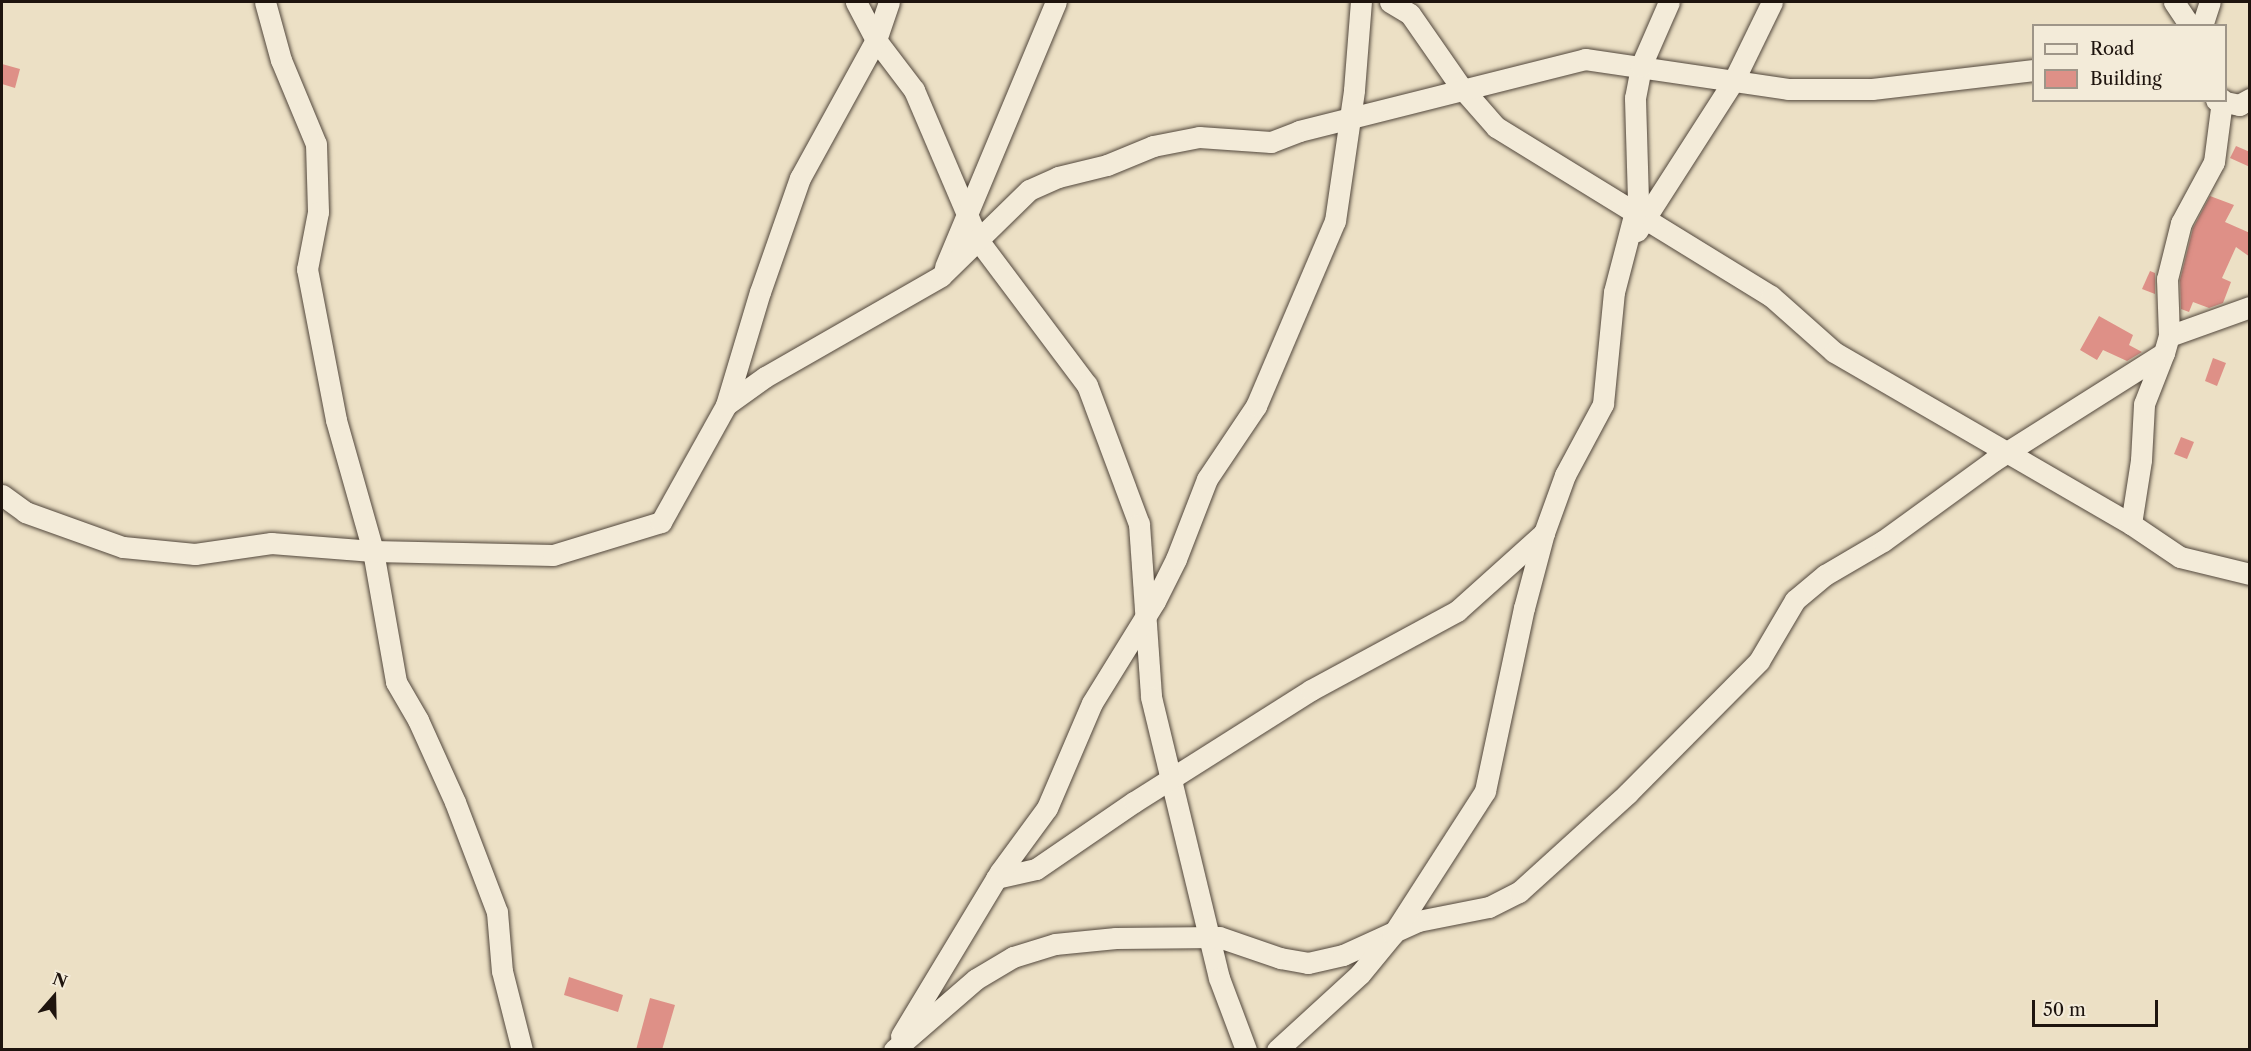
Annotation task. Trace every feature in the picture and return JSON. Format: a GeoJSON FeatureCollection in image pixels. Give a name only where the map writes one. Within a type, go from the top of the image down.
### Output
{"type":"FeatureCollection","features":[{"type":"Feature","properties":{"kind":"street"},"geometry":{"type":"LineString","coordinates":[[265,2],[281,60],[316,144],[318,212],[307,269],[336,420],[373,551],[396,682],[418,720],[454,802],[496,912],[502,971],[522,1050]]}},
{"type":"Feature","properties":{"kind":"street"},"geometry":{"type":"LineString","coordinates":[[856,2],[876,40],[914,90],[978,240],[1087,385],[1139,524],[1151,697],[1219,978],[1246,1050]]}},
{"type":"Feature","properties":{"kind":"street"},"geometry":{"type":"LineString","coordinates":[[2,495],[25,513],[146,551],[195,554],[271,543],[373,551],[553,555],[661,522],[726,405],[760,292],[800,178],[876,40],[889,2]]}},
{"type":"Feature","properties":{"kind":"street"},"geometry":{"type":"LineString","coordinates":[[941,276],[1056,2]]}},
{"type":"Feature","properties":{"kind":"street"},"geometry":{"type":"LineString","coordinates":[[894,1050],[996,878],[1047,808],[1092,703],[1146,616],[1176,559],[1207,479],[1256,406],[1335,221],[1349,119],[1361,2]]}},
{"type":"Feature","properties":{"kind":"street"},"geometry":{"type":"LineString","coordinates":[[1390,2],[1410,14],[1464,90],[1496,127],[1771,296],[1834,352],[2131,524],[2180,557],[2250,574]]}},
{"type":"Feature","properties":{"kind":"street"},"geometry":{"type":"LineString","coordinates":[[1640,217],[1635,98],[1641,66],[1669,2]]}},
{"type":"Feature","properties":{"kind":"street"},"geometry":{"type":"LineString","coordinates":[[1277,1050],[1360,974],[1393,934],[1485,791],[1544,533],[1564,475],[1603,404],[1614,291],[1627,243],[1640,217],[1666,183],[1734,80],[1772,2]]}},
{"type":"Feature","properties":{"kind":"street"},"geometry":{"type":"LineString","coordinates":[[2174,2],[2189,24]]}},
{"type":"Feature","properties":{"kind":"street"},"geometry":{"type":"LineString","coordinates":[[2203,24],[2210,2]]}},
{"type":"Feature","properties":{"kind":"street"},"geometry":{"type":"LineString","coordinates":[[726,405],[765,377],[941,276],[1029,190],[1058,177],[1107,165],[1152,146],[1199,137],[1271,142],[1349,119],[1585,59],[1788,89],[1872,89],[2032,70]]}},
{"type":"Feature","properties":{"kind":"street"},"geometry":{"type":"LineString","coordinates":[[2131,524],[2141,460],[2144,404],[2167,344],[2167,279],[2181,223],[2214,162],[2232,102]]}},
{"type":"Feature","properties":{"kind":"street"},"geometry":{"type":"LineString","coordinates":[[894,1050],[976,979],[1013,957],[1055,944],[1116,938],[1209,937],[1308,963],[1343,956],[1418,921],[1489,907],[1519,892],[1628,793],[1759,661],[1795,600],[1825,575],[1883,541],[2167,344],[2250,307]]}},
{"type":"Feature","properties":{"kind":"street"},"geometry":{"type":"LineString","coordinates":[[996,878],[1036,869],[1171,778],[1311,690],[1457,611],[1544,533]]}},
{"type":"Feature","properties":{"kind":"building"},"geometry":{"type":"Polygon","coordinates":[[[2,64],[20,69],[15,88],[2,84],[2,64]]]}},
{"type":"Feature","properties":{"kind":"building"},"geometry":{"type":"Polygon","coordinates":[[[2236,146],[2250,152],[2250,167],[2230,158],[2236,146]]]}},
{"type":"Feature","properties":{"kind":"building"},"geometry":{"type":"Polygon","coordinates":[[[2210,196],[2234,205],[2225,222],[2250,233],[2250,257],[2236,247],[2222,278],[2231,282],[2223,303],[2209,308],[2193,302],[2189,312],[2181,309],[2180,280],[2193,228],[2210,196]]]}},
{"type":"Feature","properties":{"kind":"building"},"geometry":{"type":"Polygon","coordinates":[[[2150,271],[2155,273],[2155,294],[2142,289],[2150,271]]]}},
{"type":"Feature","properties":{"kind":"building"},"geometry":{"type":"Polygon","coordinates":[[[2099,316],[2133,335],[2129,345],[2142,352],[2127,361],[2103,350],[2097,360],[2080,350],[2099,316]]]}},
{"type":"Feature","properties":{"kind":"building"},"geometry":{"type":"Polygon","coordinates":[[[2213,358],[2226,363],[2217,386],[2205,381],[2213,358]]]}},
{"type":"Feature","properties":{"kind":"building"},"geometry":{"type":"Polygon","coordinates":[[[2181,437],[2194,442],[2187,459],[2174,454],[2181,437]]]}},
{"type":"Feature","properties":{"kind":"building"},"geometry":{"type":"Polygon","coordinates":[[[569,977],[623,995],[618,1012],[564,995],[569,977]]]}},
{"type":"Feature","properties":{"kind":"building"},"geometry":{"type":"Polygon","coordinates":[[[650,998],[675,1005],[662,1050],[636,1050],[650,998]]]}}]}
